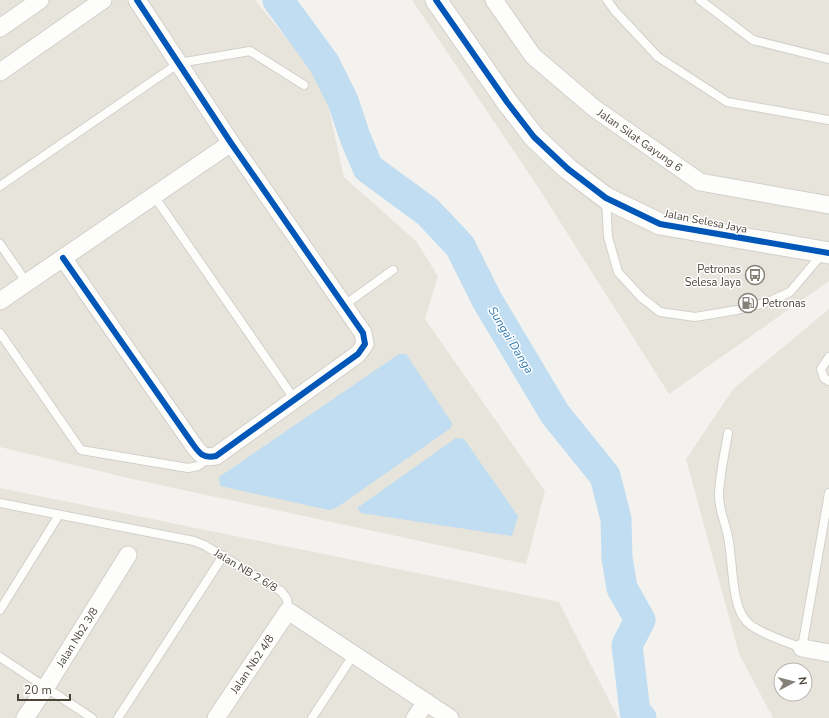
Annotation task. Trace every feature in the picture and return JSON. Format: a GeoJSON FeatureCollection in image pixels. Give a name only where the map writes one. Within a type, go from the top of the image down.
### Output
{"type":"FeatureCollection","features":[{"type":"Feature","properties":{"kind":"street"},"geometry":{"type":"LineString","coordinates":[[0,28],[40,0]]}},
{"type":"Feature","properties":{"kind":"street"},"geometry":{"type":"LineString","coordinates":[[0,72],[103,0]]}},
{"type":"Feature","properties":{"kind":"street"},"geometry":{"type":"LineString","coordinates":[[63,258],[199,453],[209,458],[216,456],[358,354],[365,344],[363,333],[232,143],[137,0]]}},
{"type":"Feature","properties":{"kind":"street","name":"Jalan Selesa Jaya"},"geometry":{"type":"LineString","coordinates":[[436,0],[507,102],[534,137],[568,169],[606,198],[660,224],[826,253]]}},
{"type":"Feature","properties":{"kind":"street","name":"Jalan Silat Gayung 6"},"geometry":{"type":"LineString","coordinates":[[494,0],[532,56],[594,108],[700,182],[829,205]]}},
{"type":"Feature","properties":{"kind":"street"},"geometry":{"type":"LineString","coordinates":[[0,301],[232,143]]}},
{"type":"Feature","properties":{"kind":"street","name":"Jalan Nb2 3/8"},"geometry":{"type":"LineString","coordinates":[[25,718],[46,687],[128,554]]}},
{"type":"Feature","properties":{"kind":"street"},"geometry":{"type":"LineString","coordinates":[[288,611],[450,718]]}},
{"type":"Feature","properties":{"kind":"street","name":"Jalan Nb2 4/8"},"geometry":{"type":"LineString","coordinates":[[216,718],[288,611]]}},
{"type":"Feature","properties":{"kind":"street"},"geometry":{"type":"LineString","coordinates":[[802,648],[829,653]]}},
{"type":"Feature","properties":{"kind":"street"},"geometry":{"type":"LineString","coordinates":[[415,718],[426,702]]}},
{"type":"Feature","properties":{"kind":"lane"},"geometry":{"type":"LineString","coordinates":[[607,0],[615,11],[658,57],[727,102],[829,120]]}},
{"type":"Feature","properties":{"kind":"lane"},"geometry":{"type":"LineString","coordinates":[[700,0],[753,40],[829,59]]}},
{"type":"Feature","properties":{"kind":"lane"},"geometry":{"type":"LineString","coordinates":[[0,186],[179,63],[250,51],[304,85]]}},
{"type":"Feature","properties":{"kind":"lane"},"geometry":{"type":"LineString","coordinates":[[154,196],[295,400]]}},
{"type":"Feature","properties":{"kind":"lane"},"geometry":{"type":"LineString","coordinates":[[606,198],[608,237],[618,272],[641,297],[660,312],[695,317],[737,310],[768,302],[790,292],[826,253]]}},
{"type":"Feature","properties":{"kind":"lane"},"geometry":{"type":"LineString","coordinates":[[0,244],[27,283]]}},
{"type":"Feature","properties":{"kind":"lane"},"geometry":{"type":"LineString","coordinates":[[343,306],[393,270]]}},
{"type":"Feature","properties":{"kind":"lane"},"geometry":{"type":"LineString","coordinates":[[0,333],[81,450],[188,468],[198,466],[209,458]]}},
{"type":"Feature","properties":{"kind":"lane"},"geometry":{"type":"LineString","coordinates":[[829,357],[821,369],[824,378],[829,381]]}},
{"type":"Feature","properties":{"kind":"lane"},"geometry":{"type":"LineString","coordinates":[[728,433],[719,495],[720,506],[728,538],[738,607],[746,622],[754,628],[802,648],[829,493]]}},
{"type":"Feature","properties":{"kind":"lane","name":"Jalan NB 2 6/8"},"geometry":{"type":"LineString","coordinates":[[0,503],[204,545],[281,590],[287,599],[288,611]]}},
{"type":"Feature","properties":{"kind":"lane"},"geometry":{"type":"LineString","coordinates":[[0,610],[59,515]]}},
{"type":"Feature","properties":{"kind":"lane"},"geometry":{"type":"LineString","coordinates":[[118,718],[223,556]]}},
{"type":"Feature","properties":{"kind":"lane"},"geometry":{"type":"LineString","coordinates":[[312,718],[354,654]]}},
{"type":"Feature","properties":{"kind":"lane"},"geometry":{"type":"LineString","coordinates":[[0,657],[92,718]]}},
{"type":"Feature","properties":{"kind":"shaded area"},"geometry":{"type":"Polygon","coordinates":[[[0,0],[255,0],[323,83],[344,177],[416,241],[438,276],[425,319],[545,491],[526,564],[128,478],[0,447],[0,0]]]}},
{"type":"Feature","properties":{"kind":"shaded area"},"geometry":{"type":"Polygon","coordinates":[[[412,0],[829,0],[829,281],[669,394],[538,187],[412,0]]]}},
{"type":"Feature","properties":{"kind":"shaded area"},"geometry":{"type":"Polygon","coordinates":[[[829,309],[829,718],[773,718],[739,654],[686,459],[734,388],[829,309]]]}},
{"type":"Feature","properties":{"kind":"shaded area"},"geometry":{"type":"Polygon","coordinates":[[[0,488],[559,602],[618,718],[0,718],[0,488]]]}},
{"type":"Feature","properties":{"kind":"water"},"geometry":{"type":"Polygon","coordinates":[[[399,354],[406,354],[452,423],[451,428],[336,508],[329,510],[220,486],[219,477],[399,354]]]}},
{"type":"Feature","properties":{"kind":"water"},"geometry":{"type":"Polygon","coordinates":[[[456,438],[464,439],[518,516],[512,536],[361,513],[357,508],[456,438]]]}},
{"type":"Feature","properties":{"kind":"waterway","name":"Sungai Danga"},"geometry":{"type":"LineString","coordinates":[[278,0],[324,63],[343,101],[355,137],[368,168],[428,212],[460,246],[487,300],[555,414],[605,476],[616,519],[617,558],[622,588],[640,620],[627,645],[635,712],[641,718]]}},
{"type":"Feature","properties":{"kind":"cycle path"},"geometry":{"type":"LineString","coordinates":[[63,258],[195,447],[199,452],[208,457],[216,456],[358,354],[365,344],[363,333],[231,143],[137,0]]}},
{"type":"Feature","properties":{"kind":"cycle path"},"geometry":{"type":"LineString","coordinates":[[436,0],[507,102],[534,137],[568,169],[606,198],[660,224],[829,253]]}},
{"type":"Feature","properties":{"kind":"place","name":"Petronas Selesa Jaya"},"geometry":{"type":"Point","coordinates":[755,275]}},
{"type":"Feature","properties":{"kind":"place","name":"Petronas"},"geometry":{"type":"Point","coordinates":[748,303]}}]}
